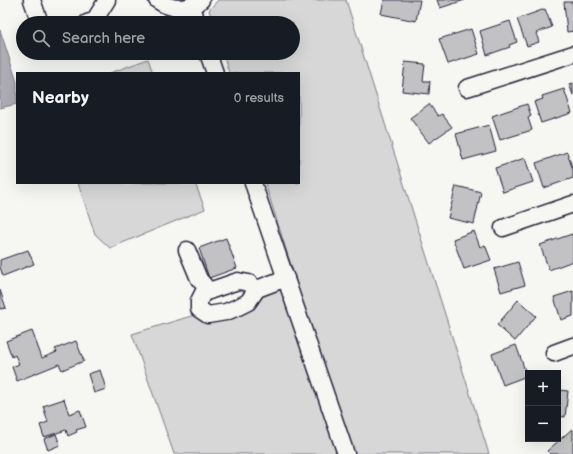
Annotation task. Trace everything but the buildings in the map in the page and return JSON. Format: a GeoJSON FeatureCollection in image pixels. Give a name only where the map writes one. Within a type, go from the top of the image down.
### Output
{"type":"FeatureCollection","features":[{"type":"Feature","properties":{"kind":"street"},"geometry":{"type":"LineString","coordinates":[[32,0],[38,16]]}},
{"type":"Feature","properties":{"kind":"street"},"geometry":{"type":"LineString","coordinates":[[97,16],[107,0]]}},
{"type":"Feature","properties":{"kind":"street"},"geometry":{"type":"LineString","coordinates":[[157,0],[174,8],[186,8],[196,3],[197,16]]}},
{"type":"Feature","properties":{"kind":"street"},"geometry":{"type":"LineString","coordinates":[[468,88],[573,54]]}},
{"type":"Feature","properties":{"kind":"street"},"geometry":{"type":"LineString","coordinates":[[210,60],[215,72]]}},
{"type":"Feature","properties":{"kind":"street"},"geometry":{"type":"LineString","coordinates":[[253,184],[346,454]]}},
{"type":"Feature","properties":{"kind":"street"},"geometry":{"type":"LineString","coordinates":[[503,228],[573,204]]}},
{"type":"Feature","properties":{"kind":"street"},"geometry":{"type":"LineString","coordinates":[[187,250],[199,279],[209,291]]}},
{"type":"Feature","properties":{"kind":"street"},"geometry":{"type":"LineString","coordinates":[[257,289],[249,283],[238,281],[203,293],[199,301],[199,309],[208,315],[226,312],[248,302],[257,289],[286,278]]}},
{"type":"Feature","properties":{"kind":"street"},"geometry":{"type":"LineString","coordinates":[[554,353],[573,346]]}},
{"type":"Feature","properties":{"kind":"shaded area"},"geometry":{"type":"Polygon","coordinates":[[[218,0],[346,0],[489,454],[174,454],[132,334],[297,284],[265,184],[300,184],[300,72],[229,72],[225,60],[300,60],[300,16],[211,16],[209,10],[218,0]]]}},
{"type":"Feature","properties":{"kind":"shaded area"},"geometry":{"type":"Polygon","coordinates":[[[0,30],[16,79],[16,104],[0,108],[0,30]]]}},
{"type":"Feature","properties":{"kind":"shaded area"},"geometry":{"type":"Polygon","coordinates":[[[148,60],[153,72],[113,72],[148,60]]]}},
{"type":"Feature","properties":{"kind":"shaded area"},"geometry":{"type":"Polygon","coordinates":[[[78,184],[195,184],[205,209],[110,248],[95,234],[78,184]]]}}]}
